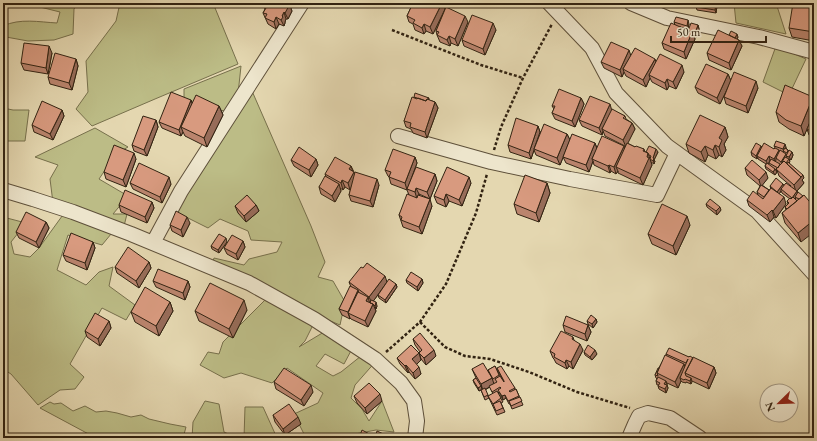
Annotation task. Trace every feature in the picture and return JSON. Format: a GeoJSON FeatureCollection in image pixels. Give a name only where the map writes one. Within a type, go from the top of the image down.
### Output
{"type":"FeatureCollection","features":[{"type":"Feature","properties":{"kind":"street"},"geometry":{"type":"LineString","coordinates":[[153,243],[181,191],[302,3]]}},
{"type":"Feature","properties":{"kind":"street"},"geometry":{"type":"LineString","coordinates":[[631,3],[667,18],[759,37],[814,52]]}},
{"type":"Feature","properties":{"kind":"street"},"geometry":{"type":"LineString","coordinates":[[553,8],[592,48],[616,93],[667,146],[757,211],[814,274]]}},
{"type":"Feature","properties":{"kind":"street"},"geometry":{"type":"LineString","coordinates":[[398,136],[491,162],[570,179],[657,195],[677,153]]}},
{"type":"Feature","properties":{"kind":"street"},"geometry":{"type":"LineString","coordinates":[[3,190],[33,198],[67,210],[153,243],[249,283],[314,319],[377,360],[401,383],[414,401],[417,421],[415,438]]}},
{"type":"Feature","properties":{"kind":"street"},"geometry":{"type":"LineString","coordinates":[[629,438],[640,416],[648,413],[670,418],[700,438]]}},
{"type":"Feature","properties":{"kind":"path"},"geometry":{"type":"LineString","coordinates":[[377,360],[420,322],[446,284],[476,212],[501,126],[553,8]]}},
{"type":"Feature","properties":{"kind":"path"},"geometry":{"type":"LineString","coordinates":[[392,30],[481,65],[523,78]]}},
{"type":"Feature","properties":{"kind":"path"},"geometry":{"type":"LineString","coordinates":[[420,322],[445,347],[465,356],[490,359],[529,372],[577,392],[648,413]]}},
{"type":"Feature","properties":{"kind":"green space"},"geometry":{"type":"Polygon","coordinates":[[[24,3],[78,3],[74,9],[73,34],[54,40],[28,41],[6,37],[3,47],[3,26],[23,21],[57,23],[60,12],[24,3]]]}},
{"type":"Feature","properties":{"kind":"green space"},"geometry":{"type":"Polygon","coordinates":[[[120,3],[213,3],[238,64],[92,126],[76,109],[88,92],[86,61],[116,21],[120,3]]]}},
{"type":"Feature","properties":{"kind":"green space"},"geometry":{"type":"Polygon","coordinates":[[[734,3],[776,3],[786,34],[736,23],[734,3]]]}},
{"type":"Feature","properties":{"kind":"green space"},"geometry":{"type":"Polygon","coordinates":[[[776,46],[806,59],[789,95],[763,82],[776,46]]]}},
{"type":"Feature","properties":{"kind":"green space"},"geometry":{"type":"Polygon","coordinates":[[[241,66],[238,94],[227,112],[196,102],[184,102],[184,89],[241,66]]]}},
{"type":"Feature","properties":{"kind":"green space"},"geometry":{"type":"Polygon","coordinates":[[[252,91],[311,226],[325,262],[318,277],[333,281],[345,302],[340,325],[210,271],[214,258],[244,265],[249,259],[277,252],[282,242],[251,240],[248,231],[220,219],[208,228],[176,212],[252,91]]]}},
{"type":"Feature","properties":{"kind":"green space"},"geometry":{"type":"Polygon","coordinates":[[[3,108],[13,110],[29,110],[25,141],[3,141],[3,108]]]}},
{"type":"Feature","properties":{"kind":"green space"},"geometry":{"type":"Polygon","coordinates":[[[95,128],[128,147],[116,154],[99,179],[128,196],[113,214],[127,214],[124,226],[116,228],[102,245],[68,235],[57,270],[86,285],[99,272],[113,267],[109,286],[135,305],[126,320],[102,308],[70,364],[84,377],[75,389],[60,390],[38,405],[11,374],[3,369],[3,217],[26,223],[11,242],[14,254],[30,257],[39,248],[65,212],[53,203],[50,179],[58,165],[35,157],[95,128]]]}},
{"type":"Feature","properties":{"kind":"green space"},"geometry":{"type":"Polygon","coordinates":[[[270,295],[314,323],[305,341],[299,347],[329,329],[353,347],[344,364],[325,354],[316,366],[333,376],[341,372],[361,356],[377,360],[355,385],[351,398],[362,409],[369,421],[382,401],[394,432],[376,430],[355,434],[354,438],[306,438],[294,414],[318,403],[323,393],[287,368],[272,383],[241,373],[224,378],[200,365],[208,352],[219,354],[223,342],[270,295]]]}},
{"type":"Feature","properties":{"kind":"green space"},"geometry":{"type":"Polygon","coordinates":[[[205,401],[219,404],[224,432],[237,438],[192,438],[193,422],[205,401]]]}},
{"type":"Feature","properties":{"kind":"green space"},"geometry":{"type":"Polygon","coordinates":[[[50,402],[54,404],[61,403],[73,411],[85,406],[96,412],[106,411],[131,417],[141,415],[149,419],[186,427],[183,438],[96,438],[40,408],[50,402]]]}},
{"type":"Feature","properties":{"kind":"green space"},"geometry":{"type":"Polygon","coordinates":[[[245,407],[263,407],[277,438],[244,438],[245,407]]]}},
{"type":"Feature","properties":{"kind":"building"},"geometry":{"type":"Polygon","coordinates":[[[266,3],[290,4],[285,13],[284,12],[281,20],[276,17],[274,22],[265,18],[267,14],[263,13],[266,8],[264,7],[266,3]]]}},
{"type":"Feature","properties":{"kind":"building"},"geometry":{"type":"Polygon","coordinates":[[[413,3],[442,3],[430,27],[424,24],[422,28],[413,23],[415,20],[407,16],[413,3]]]}},
{"type":"Feature","properties":{"kind":"building"},"geometry":{"type":"Polygon","coordinates":[[[696,3],[716,3],[715,10],[696,7],[696,3]]]}},
{"type":"Feature","properties":{"kind":"building"},"geometry":{"type":"Polygon","coordinates":[[[793,3],[814,5],[814,32],[789,28],[793,3]]]}},
{"type":"Feature","properties":{"kind":"building"},"geometry":{"type":"Polygon","coordinates":[[[446,7],[465,16],[455,39],[449,36],[447,40],[437,35],[439,32],[436,31],[446,7]]]}},
{"type":"Feature","properties":{"kind":"building"},"geometry":{"type":"Polygon","coordinates":[[[472,15],[493,23],[483,49],[462,40],[472,15]]]}},
{"type":"Feature","properties":{"kind":"building"},"geometry":{"type":"Polygon","coordinates":[[[676,17],[688,20],[687,26],[674,22],[676,17]]]}},
{"type":"Feature","properties":{"kind":"building"},"geometry":{"type":"Polygon","coordinates":[[[671,23],[692,32],[684,52],[662,43],[671,23]]]}},
{"type":"Feature","properties":{"kind":"building"},"geometry":{"type":"Polygon","coordinates":[[[691,23],[698,25],[695,33],[688,31],[691,23]]]}},
{"type":"Feature","properties":{"kind":"building"},"geometry":{"type":"Polygon","coordinates":[[[718,30],[739,40],[729,63],[707,53],[718,30]]]}},
{"type":"Feature","properties":{"kind":"building"},"geometry":{"type":"Polygon","coordinates":[[[731,31],[737,34],[735,38],[729,35],[731,31]]]}},
{"type":"Feature","properties":{"kind":"building"},"geometry":{"type":"Polygon","coordinates":[[[611,42],[629,50],[620,70],[601,62],[611,42]]]}},
{"type":"Feature","properties":{"kind":"building"},"geometry":{"type":"Polygon","coordinates":[[[24,43],[49,46],[46,68],[21,63],[24,43]]]}},
{"type":"Feature","properties":{"kind":"building"},"geometry":{"type":"Polygon","coordinates":[[[635,48],[655,59],[643,80],[623,69],[635,48]]]}},
{"type":"Feature","properties":{"kind":"building"},"geometry":{"type":"Polygon","coordinates":[[[55,53],[76,59],[69,83],[48,77],[55,53]]]}},
{"type":"Feature","properties":{"kind":"building"},"geometry":{"type":"Polygon","coordinates":[[[660,54],[682,65],[673,82],[667,79],[665,83],[649,75],[660,54]]]}},
{"type":"Feature","properties":{"kind":"building"},"geometry":{"type":"Polygon","coordinates":[[[706,64],[728,74],[717,98],[695,87],[706,64]]]}},
{"type":"Feature","properties":{"kind":"building"},"geometry":{"type":"Polygon","coordinates":[[[734,72],[756,81],[746,106],[724,97],[734,72]]]}},
{"type":"Feature","properties":{"kind":"building"},"geometry":{"type":"Polygon","coordinates":[[[785,85],[813,97],[801,126],[786,120],[776,112],[785,85]]]}},
{"type":"Feature","properties":{"kind":"building"},"geometry":{"type":"Polygon","coordinates":[[[559,89],[581,98],[572,121],[552,113],[555,106],[552,106],[559,89]]]}},
{"type":"Feature","properties":{"kind":"building"},"geometry":{"type":"Polygon","coordinates":[[[171,92],[191,100],[179,130],[159,122],[171,92]]]}},
{"type":"Feature","properties":{"kind":"building"},"geometry":{"type":"Polygon","coordinates":[[[415,93],[429,98],[426,101],[414,97],[415,93]]]}},
{"type":"Feature","properties":{"kind":"building"},"geometry":{"type":"Polygon","coordinates":[[[196,95],[219,106],[204,138],[181,127],[196,95]]]}},
{"type":"Feature","properties":{"kind":"building"},"geometry":{"type":"Polygon","coordinates":[[[590,96],[610,104],[599,128],[579,120],[590,96]]]}},
{"type":"Feature","properties":{"kind":"building"},"geometry":{"type":"Polygon","coordinates":[[[412,97],[426,101],[427,99],[435,102],[425,132],[410,127],[411,123],[404,121],[412,97]]]}},
{"type":"Feature","properties":{"kind":"building"},"geometry":{"type":"Polygon","coordinates":[[[42,101],[62,110],[50,134],[32,125],[42,101]]]}},
{"type":"Feature","properties":{"kind":"building"},"geometry":{"type":"Polygon","coordinates":[[[612,109],[625,116],[623,118],[632,123],[623,140],[602,129],[612,109]]]}},
{"type":"Feature","properties":{"kind":"building"},"geometry":{"type":"Polygon","coordinates":[[[814,113],[814,133],[807,129],[814,113]]]}},
{"type":"Feature","properties":{"kind":"building"},"geometry":{"type":"Polygon","coordinates":[[[700,115],[725,127],[719,138],[722,140],[719,147],[715,145],[713,150],[705,146],[701,152],[686,144],[700,115]]]}},
{"type":"Feature","properties":{"kind":"building"},"geometry":{"type":"Polygon","coordinates":[[[143,116],[156,120],[144,150],[132,145],[143,116]]]}},
{"type":"Feature","properties":{"kind":"building"},"geometry":{"type":"Polygon","coordinates":[[[516,118],[538,126],[529,153],[508,145],[516,118]]]}},
{"type":"Feature","properties":{"kind":"building"},"geometry":{"type":"Polygon","coordinates":[[[544,124],[567,134],[557,158],[534,149],[544,124]]]}},
{"type":"Feature","properties":{"kind":"building"},"geometry":{"type":"Polygon","coordinates":[[[572,134],[595,143],[586,165],[563,157],[572,134]]]}},
{"type":"Feature","properties":{"kind":"building"},"geometry":{"type":"Polygon","coordinates":[[[602,136],[624,146],[614,167],[592,159],[602,136]]]}},
{"type":"Feature","properties":{"kind":"building"},"geometry":{"type":"Polygon","coordinates":[[[776,141],[785,144],[783,149],[774,146],[776,141]]]}},
{"type":"Feature","properties":{"kind":"building"},"geometry":{"type":"Polygon","coordinates":[[[627,143],[644,149],[643,151],[648,153],[647,157],[649,158],[640,178],[616,167],[627,143]]]}},
{"type":"Feature","properties":{"kind":"building"},"geometry":{"type":"Polygon","coordinates":[[[756,143],[761,146],[756,156],[751,152],[756,143]]]}},
{"type":"Feature","properties":{"kind":"building"},"geometry":{"type":"Polygon","coordinates":[[[764,143],[774,149],[779,150],[774,159],[769,156],[766,161],[757,156],[764,143]]]}},
{"type":"Feature","properties":{"kind":"building"},"geometry":{"type":"Polygon","coordinates":[[[114,145],[134,153],[123,180],[104,172],[114,145]]]}},
{"type":"Feature","properties":{"kind":"building"},"geometry":{"type":"Polygon","coordinates":[[[649,146],[656,149],[653,161],[650,159],[651,156],[646,152],[649,146]]]}},
{"type":"Feature","properties":{"kind":"building"},"geometry":{"type":"Polygon","coordinates":[[[299,147],[316,159],[309,170],[291,160],[299,147]]]}},
{"type":"Feature","properties":{"kind":"building"},"geometry":{"type":"Polygon","coordinates":[[[785,148],[788,150],[787,153],[783,151],[785,148]]]}},
{"type":"Feature","properties":{"kind":"building"},"geometry":{"type":"Polygon","coordinates":[[[393,149],[415,157],[405,183],[389,177],[391,172],[385,170],[393,149]]]}},
{"type":"Feature","properties":{"kind":"building"},"geometry":{"type":"Polygon","coordinates":[[[780,150],[786,154],[781,162],[776,158],[780,150]]]}},
{"type":"Feature","properties":{"kind":"building"},"geometry":{"type":"Polygon","coordinates":[[[789,150],[792,152],[789,157],[786,156],[789,150]]]}},
{"type":"Feature","properties":{"kind":"building"},"geometry":{"type":"Polygon","coordinates":[[[335,157],[351,166],[349,169],[354,172],[348,183],[342,180],[341,183],[325,174],[335,157]]]}},
{"type":"Feature","properties":{"kind":"building"},"geometry":{"type":"Polygon","coordinates":[[[785,157],[789,159],[786,163],[784,161],[782,162],[785,157]]]}},
{"type":"Feature","properties":{"kind":"building"},"geometry":{"type":"Polygon","coordinates":[[[771,159],[780,164],[778,168],[769,163],[771,159]]]}},
{"type":"Feature","properties":{"kind":"building"},"geometry":{"type":"Polygon","coordinates":[[[752,160],[766,172],[759,180],[745,168],[752,160]]]}},
{"type":"Feature","properties":{"kind":"building"},"geometry":{"type":"Polygon","coordinates":[[[784,161],[801,177],[794,185],[776,169],[784,161]]]}},
{"type":"Feature","properties":{"kind":"building"},"geometry":{"type":"Polygon","coordinates":[[[788,162],[803,175],[801,177],[787,164],[788,162]]]}},
{"type":"Feature","properties":{"kind":"building"},"geometry":{"type":"Polygon","coordinates":[[[139,163],[169,177],[160,197],[130,183],[139,163]]]}},
{"type":"Feature","properties":{"kind":"building"},"geometry":{"type":"Polygon","coordinates":[[[767,163],[775,169],[773,172],[765,166],[767,163]]]}},
{"type":"Feature","properties":{"kind":"building"},"geometry":{"type":"Polygon","coordinates":[[[416,167],[435,174],[427,192],[416,188],[415,192],[407,189],[416,167]]]}},
{"type":"Feature","properties":{"kind":"building"},"geometry":{"type":"Polygon","coordinates":[[[447,167],[469,177],[459,200],[446,194],[444,200],[434,196],[447,167]]]}},
{"type":"Feature","properties":{"kind":"building"},"geometry":{"type":"Polygon","coordinates":[[[355,172],[377,179],[370,201],[349,195],[355,172]]]}},
{"type":"Feature","properties":{"kind":"building"},"geometry":{"type":"Polygon","coordinates":[[[525,175],[547,183],[536,213],[514,204],[525,175]]]}},
{"type":"Feature","properties":{"kind":"building"},"geometry":{"type":"Polygon","coordinates":[[[325,176],[339,184],[332,196],[319,187],[325,176]]]}},
{"type":"Feature","properties":{"kind":"building"},"geometry":{"type":"Polygon","coordinates":[[[776,178],[783,184],[777,192],[770,186],[776,178]]]}},
{"type":"Feature","properties":{"kind":"building"},"geometry":{"type":"Polygon","coordinates":[[[786,183],[797,191],[792,198],[781,189],[786,183]]]}},
{"type":"Feature","properties":{"kind":"building"},"geometry":{"type":"Polygon","coordinates":[[[761,185],[769,190],[764,197],[757,192],[761,185]]]}},
{"type":"Feature","properties":{"kind":"building"},"geometry":{"type":"Polygon","coordinates":[[[771,188],[784,197],[773,211],[772,210],[767,215],[747,200],[753,191],[763,199],[771,188]]]}},
{"type":"Feature","properties":{"kind":"building"},"geometry":{"type":"Polygon","coordinates":[[[125,190],[152,202],[145,217],[119,205],[125,190]]]}},
{"type":"Feature","properties":{"kind":"building"},"geometry":{"type":"Polygon","coordinates":[[[798,192],[803,196],[799,199],[795,197],[798,192]]]}},
{"type":"Feature","properties":{"kind":"building"},"geometry":{"type":"Polygon","coordinates":[[[407,194],[417,198],[418,195],[430,199],[419,227],[401,220],[402,217],[399,215],[407,194]]]}},
{"type":"Feature","properties":{"kind":"building"},"geometry":{"type":"Polygon","coordinates":[[[247,195],[256,205],[244,216],[235,206],[247,195]]]}},
{"type":"Feature","properties":{"kind":"building"},"geometry":{"type":"Polygon","coordinates":[[[804,195],[814,207],[814,220],[798,233],[782,213],[804,195]]]}},
{"type":"Feature","properties":{"kind":"building"},"geometry":{"type":"Polygon","coordinates":[[[793,197],[797,201],[787,209],[785,207],[789,203],[787,201],[793,197]]]}},
{"type":"Feature","properties":{"kind":"building"},"geometry":{"type":"Polygon","coordinates":[[[710,199],[720,207],[716,211],[706,204],[710,199]]]}},
{"type":"Feature","properties":{"kind":"building"},"geometry":{"type":"Polygon","coordinates":[[[662,204],[687,216],[673,246],[648,234],[662,204]]]}},
{"type":"Feature","properties":{"kind":"building"},"geometry":{"type":"Polygon","coordinates":[[[176,211],[187,217],[181,230],[170,225],[176,211]]]}},
{"type":"Feature","properties":{"kind":"building"},"geometry":{"type":"Polygon","coordinates":[[[26,212],[46,222],[36,242],[16,232],[26,212]]]}},
{"type":"Feature","properties":{"kind":"building"},"geometry":{"type":"Polygon","coordinates":[[[71,233],[93,242],[85,263],[63,255],[71,233]]]}},
{"type":"Feature","properties":{"kind":"building"},"geometry":{"type":"Polygon","coordinates":[[[219,234],[226,238],[218,250],[211,246],[219,234]]]}},
{"type":"Feature","properties":{"kind":"building"},"geometry":{"type":"Polygon","coordinates":[[[232,235],[243,241],[236,254],[224,248],[232,235]]]}},
{"type":"Feature","properties":{"kind":"building"},"geometry":{"type":"Polygon","coordinates":[[[128,247],[149,262],[136,281],[115,267],[128,247]]]}},
{"type":"Feature","properties":{"kind":"building"},"geometry":{"type":"Polygon","coordinates":[[[367,263],[385,276],[369,297],[349,282],[361,267],[363,268],[367,263]]]}},
{"type":"Feature","properties":{"kind":"building"},"geometry":{"type":"Polygon","coordinates":[[[158,269],[188,281],[183,293],[153,281],[158,269]]]}},
{"type":"Feature","properties":{"kind":"building"},"geometry":{"type":"Polygon","coordinates":[[[411,272],[422,279],[417,287],[406,280],[411,272]]]}},
{"type":"Feature","properties":{"kind":"building"},"geometry":{"type":"Polygon","coordinates":[[[389,279],[396,284],[385,300],[378,295],[389,279]]]}},
{"type":"Feature","properties":{"kind":"building"},"geometry":{"type":"Polygon","coordinates":[[[210,283],[244,300],[229,329],[195,311],[210,283]]]}},
{"type":"Feature","properties":{"kind":"building"},"geometry":{"type":"Polygon","coordinates":[[[350,286],[358,290],[348,312],[339,309],[350,286]]]}},
{"type":"Feature","properties":{"kind":"building"},"geometry":{"type":"Polygon","coordinates":[[[145,287],[170,302],[156,326],[131,312],[145,287]]]}},
{"type":"Feature","properties":{"kind":"building"},"geometry":{"type":"Polygon","coordinates":[[[358,292],[368,297],[366,301],[373,304],[365,321],[348,313],[358,292]]]}},
{"type":"Feature","properties":{"kind":"building"},"geometry":{"type":"Polygon","coordinates":[[[371,300],[376,302],[375,306],[370,303],[371,300]]]}},
{"type":"Feature","properties":{"kind":"building"},"geometry":{"type":"Polygon","coordinates":[[[95,313],[109,321],[98,339],[85,331],[95,313]]]}},
{"type":"Feature","properties":{"kind":"building"},"geometry":{"type":"Polygon","coordinates":[[[591,315],[596,319],[592,324],[587,321],[591,315]]]}},
{"type":"Feature","properties":{"kind":"building"},"geometry":{"type":"Polygon","coordinates":[[[566,316],[588,325],[585,334],[563,325],[566,316]]]}},
{"type":"Feature","properties":{"kind":"building"},"geometry":{"type":"Polygon","coordinates":[[[561,331],[573,337],[572,339],[580,344],[571,362],[566,360],[565,363],[554,357],[555,354],[550,351],[561,331]]]}},
{"type":"Feature","properties":{"kind":"building"},"geometry":{"type":"Polygon","coordinates":[[[420,333],[434,350],[424,358],[419,353],[422,350],[413,339],[420,333]]]}},
{"type":"Feature","properties":{"kind":"building"},"geometry":{"type":"Polygon","coordinates":[[[411,345],[419,353],[412,359],[419,367],[413,373],[397,358],[411,345]]]}},
{"type":"Feature","properties":{"kind":"building"},"geometry":{"type":"Polygon","coordinates":[[[588,345],[595,350],[590,357],[584,352],[588,345]]]}},
{"type":"Feature","properties":{"kind":"building"},"geometry":{"type":"Polygon","coordinates":[[[669,348],[693,358],[685,373],[686,376],[691,378],[690,381],[680,378],[688,359],[686,363],[666,354],[669,348]]]}},
{"type":"Feature","properties":{"kind":"building"},"geometry":{"type":"Polygon","coordinates":[[[665,355],[684,364],[675,382],[657,373],[665,355]]]}},
{"type":"Feature","properties":{"kind":"building"},"geometry":{"type":"Polygon","coordinates":[[[693,357],[714,367],[707,383],[685,373],[693,357]]]}},
{"type":"Feature","properties":{"kind":"building"},"geometry":{"type":"Polygon","coordinates":[[[483,363],[492,378],[481,384],[472,369],[483,363]]]}},
{"type":"Feature","properties":{"kind":"building"},"geometry":{"type":"Polygon","coordinates":[[[495,366],[499,375],[493,379],[488,370],[495,366]]]}},
{"type":"Feature","properties":{"kind":"building"},"geometry":{"type":"Polygon","coordinates":[[[501,366],[515,388],[509,391],[510,392],[516,389],[519,396],[508,401],[505,395],[502,396],[498,390],[501,388],[500,387],[492,392],[489,386],[497,382],[495,379],[500,376],[504,382],[497,368],[501,366]]]}},
{"type":"Feature","properties":{"kind":"building"},"geometry":{"type":"Polygon","coordinates":[[[284,368],[311,385],[301,400],[274,382],[284,368]]]}},
{"type":"Feature","properties":{"kind":"building"},"geometry":{"type":"Polygon","coordinates":[[[658,368],[657,373],[658,376],[655,375],[658,368]]]}},
{"type":"Feature","properties":{"kind":"building"},"geometry":{"type":"Polygon","coordinates":[[[658,377],[666,381],[664,384],[667,385],[665,389],[658,386],[660,383],[656,381],[658,377]]]}},
{"type":"Feature","properties":{"kind":"building"},"geometry":{"type":"Polygon","coordinates":[[[476,378],[481,386],[478,388],[473,380],[476,378]]]}},
{"type":"Feature","properties":{"kind":"building"},"geometry":{"type":"Polygon","coordinates":[[[369,383],[380,394],[365,408],[354,396],[369,383]]]}},
{"type":"Feature","properties":{"kind":"building"},"geometry":{"type":"Polygon","coordinates":[[[485,388],[488,395],[484,397],[481,390],[485,388]]]}},
{"type":"Feature","properties":{"kind":"building"},"geometry":{"type":"Polygon","coordinates":[[[497,391],[501,398],[493,404],[488,396],[497,391]]]}},
{"type":"Feature","properties":{"kind":"building"},"geometry":{"type":"Polygon","coordinates":[[[520,397],[522,401],[511,406],[509,401],[520,397]]]}},
{"type":"Feature","properties":{"kind":"building"},"geometry":{"type":"Polygon","coordinates":[[[500,401],[503,408],[496,411],[493,404],[500,401]]]}},
{"type":"Feature","properties":{"kind":"building"},"geometry":{"type":"Polygon","coordinates":[[[289,404],[298,417],[283,429],[273,415],[289,404]]]}},
{"type":"Feature","properties":{"kind":"building"},"geometry":{"type":"Polygon","coordinates":[[[362,430],[375,437],[377,431],[392,438],[359,438],[362,430]]]}}]}
